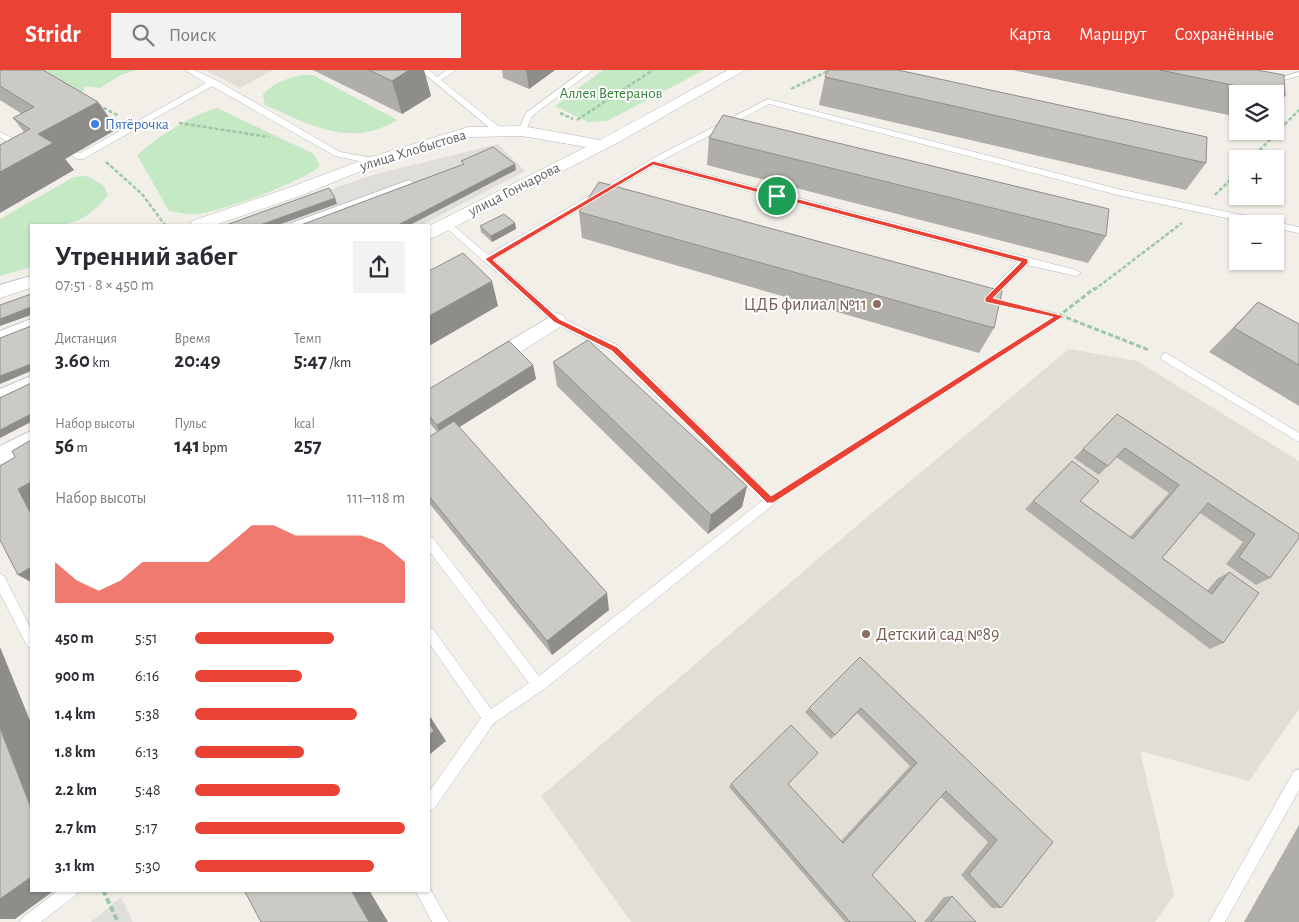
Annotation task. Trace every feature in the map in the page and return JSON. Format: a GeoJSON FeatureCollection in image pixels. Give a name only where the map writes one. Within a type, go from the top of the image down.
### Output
{"type":"FeatureCollection","features":[{"type":"Feature","properties":{"kind":"street"},"geometry":{"type":"LineString","coordinates":[[600,145],[614,140],[738,70]]}},
{"type":"Feature","properties":{"kind":"street","name":"улица Хлобыстова"},"geometry":{"type":"LineString","coordinates":[[201,224],[294,192],[374,161],[468,132],[522,131],[600,145]]}},
{"type":"Feature","properties":{"kind":"street","name":"улица Гончарова"},"geometry":{"type":"LineString","coordinates":[[430,232],[600,145]]}},
{"type":"Feature","properties":{"kind":"street"},"geometry":{"type":"LineString","coordinates":[[0,292],[30,282]]}},
{"type":"Feature","properties":{"kind":"street"},"geometry":{"type":"LineString","coordinates":[[477,370],[557,320]]}},
{"type":"Feature","properties":{"kind":"street"},"geometry":{"type":"LineString","coordinates":[[0,456],[30,440]]}},
{"type":"Feature","properties":{"kind":"lane"},"geometry":{"type":"LineString","coordinates":[[188,70],[213,82],[325,148],[338,154],[374,161]]}},
{"type":"Feature","properties":{"kind":"lane"},"geometry":{"type":"LineString","coordinates":[[424,70],[438,79],[500,132]]}},
{"type":"Feature","properties":{"kind":"lane"},"geometry":{"type":"LineString","coordinates":[[438,79],[452,70]]}},
{"type":"Feature","properties":{"kind":"lane"},"geometry":{"type":"LineString","coordinates":[[522,131],[529,115],[589,70]]}},
{"type":"Feature","properties":{"kind":"lane"},"geometry":{"type":"LineString","coordinates":[[1262,85],[1299,74]]}},
{"type":"Feature","properties":{"kind":"lane"},"geometry":{"type":"LineString","coordinates":[[74,153],[80,157],[213,82]]}},
{"type":"Feature","properties":{"kind":"lane"},"geometry":{"type":"LineString","coordinates":[[488,259],[603,196],[653,163],[768,101],[1118,192],[1229,216]]}},
{"type":"Feature","properties":{"kind":"lane"},"geometry":{"type":"LineString","coordinates":[[0,134],[17,142],[0,149]]}},
{"type":"Feature","properties":{"kind":"lane"},"geometry":{"type":"LineString","coordinates":[[653,163],[1076,273]]}},
{"type":"Feature","properties":{"kind":"lane"},"geometry":{"type":"LineString","coordinates":[[298,224],[409,183]]}},
{"type":"Feature","properties":{"kind":"lane"},"geometry":{"type":"LineString","coordinates":[[430,803],[488,718],[538,685],[770,501],[615,349],[557,320],[446,224]]}},
{"type":"Feature","properties":{"kind":"lane"},"geometry":{"type":"LineString","coordinates":[[1284,227],[1299,230]]}},
{"type":"Feature","properties":{"kind":"lane"},"geometry":{"type":"LineString","coordinates":[[983,298],[1026,261]]}},
{"type":"Feature","properties":{"kind":"lane"},"geometry":{"type":"LineString","coordinates":[[0,335],[30,323]]}},
{"type":"Feature","properties":{"kind":"lane"},"geometry":{"type":"LineString","coordinates":[[1166,357],[1299,438]]}},
{"type":"Feature","properties":{"kind":"lane"},"geometry":{"type":"LineString","coordinates":[[0,393],[30,380]]}},
{"type":"Feature","properties":{"kind":"lane"},"geometry":{"type":"LineString","coordinates":[[430,543],[538,685]]}},
{"type":"Feature","properties":{"kind":"lane"},"geometry":{"type":"LineString","coordinates":[[0,580],[30,640]]}},
{"type":"Feature","properties":{"kind":"lane"},"geometry":{"type":"LineString","coordinates":[[430,634],[488,718]]}},
{"type":"Feature","properties":{"kind":"lane"},"geometry":{"type":"LineString","coordinates":[[1217,922],[1299,776]]}},
{"type":"Feature","properties":{"kind":"lane"},"geometry":{"type":"LineString","coordinates":[[28,922],[69,892]]}},
{"type":"Feature","properties":{"kind":"lane"},"geometry":{"type":"LineString","coordinates":[[423,892],[441,922]]}},
{"type":"Feature","properties":{"kind":"path"},"geometry":{"type":"LineString","coordinates":[[577,120],[653,70]]}},
{"type":"Feature","properties":{"kind":"path"},"geometry":{"type":"LineString","coordinates":[[768,101],[830,70]]}},
{"type":"Feature","properties":{"kind":"path"},"geometry":{"type":"LineString","coordinates":[[618,93],[652,99]]}},
{"type":"Feature","properties":{"kind":"path"},"geometry":{"type":"LineString","coordinates":[[94,102],[135,125]]}},
{"type":"Feature","properties":{"kind":"path"},"geometry":{"type":"LineString","coordinates":[[1260,150],[1299,110]]}},
{"type":"Feature","properties":{"kind":"path"},"geometry":{"type":"LineString","coordinates":[[149,118],[272,137]]}},
{"type":"Feature","properties":{"kind":"path"},"geometry":{"type":"LineString","coordinates":[[92,150],[142,194],[164,224]]}},
{"type":"Feature","properties":{"kind":"path"},"geometry":{"type":"LineString","coordinates":[[770,501],[1060,316],[1200,210],[1229,181]]}},
{"type":"Feature","properties":{"kind":"path"},"geometry":{"type":"LineString","coordinates":[[983,298],[1060,316],[1166,357]]}},
{"type":"Feature","properties":{"kind":"path"},"geometry":{"type":"LineString","coordinates":[[104,892],[118,922]]}},
{"type":"Feature","properties":{"kind":"shaded area"},"geometry":{"type":"Polygon","coordinates":[[[205,70],[273,70],[240,88],[205,70]]]}},
{"type":"Feature","properties":{"kind":"shaded area"},"geometry":{"type":"Polygon","coordinates":[[[498,144],[525,171],[424,224],[226,224],[376,174],[498,144]]]}},
{"type":"Feature","properties":{"kind":"shaded area"},"geometry":{"type":"Polygon","coordinates":[[[1069,349],[1137,361],[1299,461],[1299,709],[1249,781],[1140,751],[1174,895],[1155,922],[631,922],[541,796],[866,518],[1069,349]]]}},
{"type":"Feature","properties":{"kind":"shaded area"},"geometry":{"type":"Polygon","coordinates":[[[121,897],[133,922],[91,922],[121,897]]]}},
{"type":"Feature","properties":{"kind":"green space"},"geometry":{"type":"Polygon","coordinates":[[[25,70],[136,70],[121,75],[100,88],[85,86],[82,96],[25,70]]]}},
{"type":"Feature","properties":{"kind":"green space","name":"Аллея Ветеранов"},"geometry":{"type":"Polygon","coordinates":[[[603,70],[704,70],[607,121],[588,122],[555,106],[603,70]]]}},
{"type":"Feature","properties":{"kind":"green space"},"geometry":{"type":"Polygon","coordinates":[[[303,75],[313,75],[397,120],[363,133],[346,133],[314,126],[265,105],[263,94],[272,86],[303,75]]]}},
{"type":"Feature","properties":{"kind":"green space"},"geometry":{"type":"Polygon","coordinates":[[[217,108],[314,154],[320,166],[311,173],[279,188],[223,208],[193,214],[169,211],[137,155],[175,127],[195,116],[217,108]]]}},
{"type":"Feature","properties":{"kind":"green space"},"geometry":{"type":"Polygon","coordinates":[[[87,176],[104,186],[108,195],[90,213],[74,222],[66,224],[30,224],[30,267],[0,276],[0,219],[74,177],[87,176]]]}},
{"type":"Feature","properties":{"kind":"building"},"geometry":{"type":"Polygon","coordinates":[[[0,70],[43,70],[98,102],[38,134],[53,143],[0,172],[0,145],[30,129],[13,118],[34,107],[0,86],[0,70]]]}},
{"type":"Feature","properties":{"kind":"building"},"geometry":{"type":"Polygon","coordinates":[[[369,70],[409,70],[392,81],[369,70]]]}},
{"type":"Feature","properties":{"kind":"building"},"geometry":{"type":"Polygon","coordinates":[[[828,70],[898,70],[1207,137],[1206,163],[825,77],[828,70]]]}},
{"type":"Feature","properties":{"kind":"building"},"geometry":{"type":"Polygon","coordinates":[[[1160,70],[1257,70],[1284,75],[1285,96],[1284,85],[1232,85],[1160,70]]]}},
{"type":"Feature","properties":{"kind":"building"},"geometry":{"type":"Polygon","coordinates":[[[723,115],[1109,209],[1106,236],[709,138],[723,115]]]}},
{"type":"Feature","properties":{"kind":"building"},"geometry":{"type":"Polygon","coordinates":[[[493,147],[515,164],[400,224],[304,224],[464,164],[461,161],[493,147]]]}},
{"type":"Feature","properties":{"kind":"building"},"geometry":{"type":"Polygon","coordinates":[[[599,182],[1002,291],[994,328],[579,212],[599,182]]]}},
{"type":"Feature","properties":{"kind":"building"},"geometry":{"type":"Polygon","coordinates":[[[329,188],[335,198],[263,224],[229,224],[329,188]]]}},
{"type":"Feature","properties":{"kind":"building"},"geometry":{"type":"Polygon","coordinates":[[[504,214],[515,223],[491,236],[480,226],[504,214]]]}},
{"type":"Feature","properties":{"kind":"building"},"geometry":{"type":"Polygon","coordinates":[[[463,253],[492,281],[430,315],[430,270],[463,253]]]}},
{"type":"Feature","properties":{"kind":"building"},"geometry":{"type":"Polygon","coordinates":[[[30,294],[30,307],[0,319],[0,305],[30,294]]]}},
{"type":"Feature","properties":{"kind":"building"},"geometry":{"type":"Polygon","coordinates":[[[1258,302],[1299,324],[1299,365],[1234,328],[1258,302]]]}},
{"type":"Feature","properties":{"kind":"building"},"geometry":{"type":"Polygon","coordinates":[[[30,326],[30,364],[0,376],[0,338],[30,326]]]}},
{"type":"Feature","properties":{"kind":"building"},"geometry":{"type":"Polygon","coordinates":[[[588,340],[747,486],[711,515],[553,362],[588,340]]]}},
{"type":"Feature","properties":{"kind":"building"},"geometry":{"type":"Polygon","coordinates":[[[509,341],[533,365],[437,425],[430,417],[430,388],[509,341]]]}},
{"type":"Feature","properties":{"kind":"building"},"geometry":{"type":"Polygon","coordinates":[[[30,383],[30,415],[0,430],[0,398],[30,383]]]}},
{"type":"Feature","properties":{"kind":"building"},"geometry":{"type":"Polygon","coordinates":[[[1117,414],[1299,534],[1299,538],[1270,578],[1239,557],[1255,534],[1208,503],[1162,558],[1212,594],[1229,572],[1259,593],[1223,643],[1033,501],[1072,461],[1099,481],[1080,501],[1133,539],[1179,485],[1125,448],[1108,466],[1083,449],[1117,414]]]}},
{"type":"Feature","properties":{"kind":"building"},"geometry":{"type":"Polygon","coordinates":[[[454,421],[607,593],[547,641],[430,497],[430,436],[454,421]]]}},
{"type":"Feature","properties":{"kind":"building"},"geometry":{"type":"Polygon","coordinates":[[[30,441],[30,483],[18,489],[30,512],[30,568],[18,575],[0,540],[0,466],[15,457],[12,451],[30,441]]]}},
{"type":"Feature","properties":{"kind":"building"},"geometry":{"type":"Polygon","coordinates":[[[860,657],[1053,842],[1001,908],[969,874],[997,840],[946,791],[872,875],[916,922],[850,922],[731,784],[791,725],[818,753],[788,784],[843,843],[917,763],[861,708],[835,735],[809,708],[860,657]]]}},
{"type":"Feature","properties":{"kind":"building"},"geometry":{"type":"Polygon","coordinates":[[[430,725],[434,731],[430,734],[430,725]]]}},
{"type":"Feature","properties":{"kind":"building"},"geometry":{"type":"Polygon","coordinates":[[[0,728],[30,805],[30,878],[0,899],[0,728]]]}},
{"type":"Feature","properties":{"kind":"building"},"geometry":{"type":"Polygon","coordinates":[[[245,892],[352,892],[369,922],[261,922],[245,892]]]}},
{"type":"Feature","properties":{"kind":"building"},"geometry":{"type":"Polygon","coordinates":[[[952,896],[976,922],[931,922],[952,896]]]}},
{"type":"Feature","properties":{"kind":"place","name":"Пятёрочка"},"geometry":{"type":"Point","coordinates":[95,124]}},
{"type":"Feature","properties":{"kind":"place","name":"ЦДБ филиал №11"},"geometry":{"type":"Point","coordinates":[877,304]}},
{"type":"Feature","properties":{"kind":"place","name":"Детский сад №89"},"geometry":{"type":"Point","coordinates":[866,634]}},
{"type":"Feature","properties":{"kind":"route"},"geometry":{"type":"LineString","coordinates":[[653,163],[777,196],[1026,261],[988,300],[1060,316],[770,501],[615,349],[557,320],[488,259],[653,163]]}}]}
